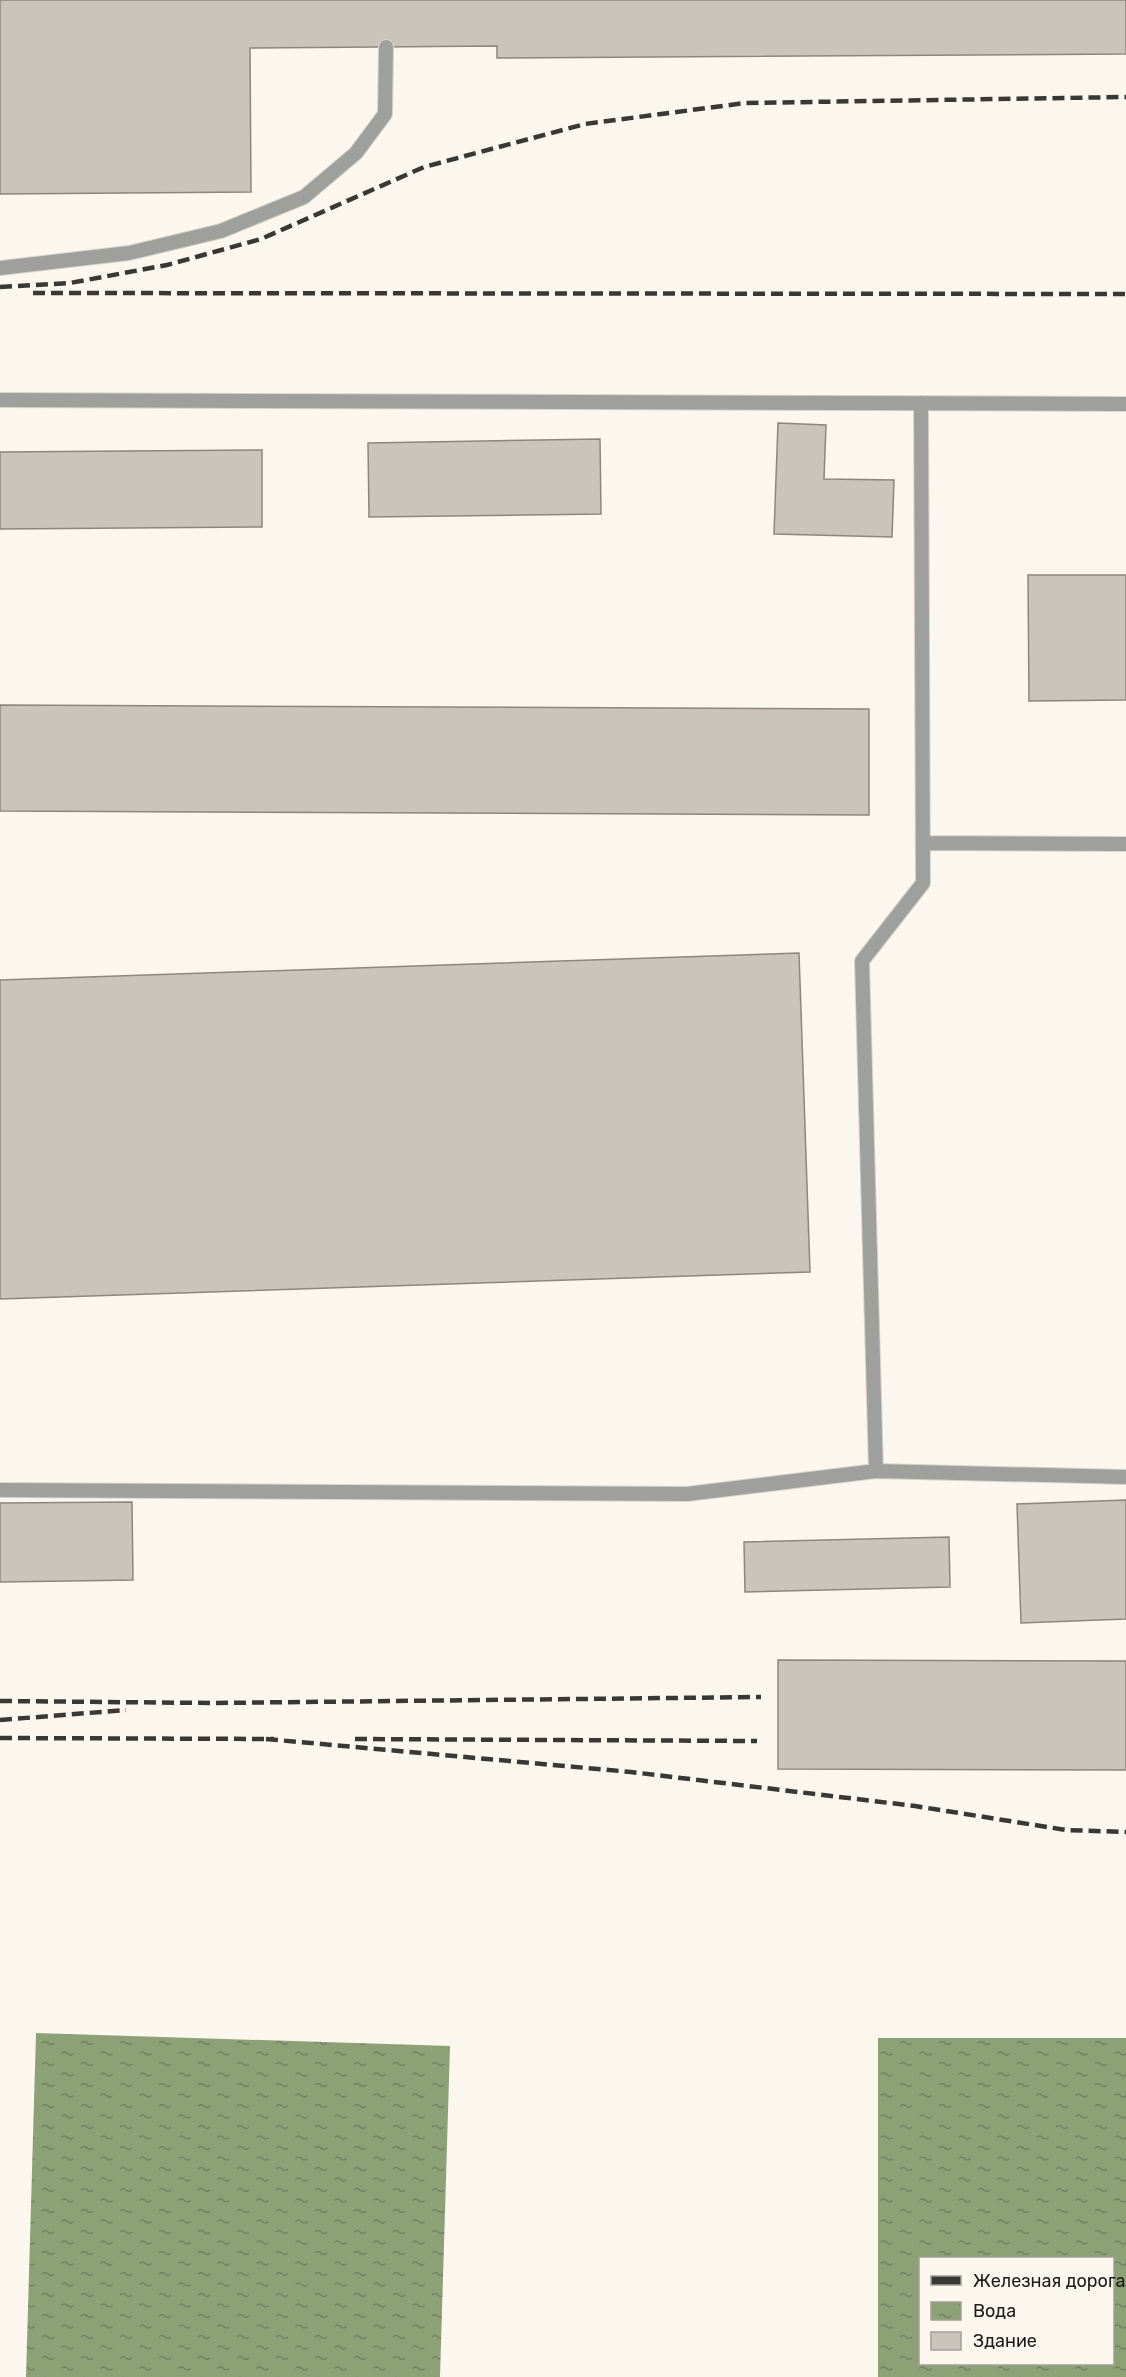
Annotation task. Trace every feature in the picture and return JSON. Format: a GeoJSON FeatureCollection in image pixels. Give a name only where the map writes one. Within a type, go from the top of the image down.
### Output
{"type":"FeatureCollection","features":[{"type":"Feature","properties":{"kind":"lane"},"geometry":{"type":"LineString","coordinates":[[0,268],[141,250],[221,231],[304,196],[356,153],[385,114],[386,47]]}},
{"type":"Feature","properties":{"kind":"lane"},"geometry":{"type":"LineString","coordinates":[[0,400],[1126,404]]}},
{"type":"Feature","properties":{"kind":"lane"},"geometry":{"type":"LineString","coordinates":[[876,1471],[862,961],[923,883],[921,403]]}},
{"type":"Feature","properties":{"kind":"lane"},"geometry":{"type":"LineString","coordinates":[[923,843],[1126,844]]}},
{"type":"Feature","properties":{"kind":"lane"},"geometry":{"type":"LineString","coordinates":[[0,1490],[687,1494],[876,1471],[1126,1477]]}},
{"type":"Feature","properties":{"kind":"water"},"geometry":{"type":"Polygon","coordinates":[[[36,2033],[450,2046],[440,2377],[26,2377],[36,2033]]]}},
{"type":"Feature","properties":{"kind":"water"},"geometry":{"type":"Polygon","coordinates":[[[878,2038],[1126,2038],[1126,2377],[878,2377],[878,2038]]]}},
{"type":"Feature","properties":{"kind":"building"},"geometry":{"type":"Polygon","coordinates":[[[0,0],[1126,0],[1126,54],[497,58],[497,46],[250,48],[251,192],[0,194],[0,0]]]}},
{"type":"Feature","properties":{"kind":"building"},"geometry":{"type":"Polygon","coordinates":[[[778,423],[826,425],[824,479],[894,480],[892,537],[774,534],[778,423]]]}},
{"type":"Feature","properties":{"kind":"building"},"geometry":{"type":"Polygon","coordinates":[[[600,439],[601,514],[369,517],[368,443],[600,439]]]}},
{"type":"Feature","properties":{"kind":"building"},"geometry":{"type":"Polygon","coordinates":[[[262,450],[262,527],[0,529],[0,452],[262,450]]]}},
{"type":"Feature","properties":{"kind":"building"},"geometry":{"type":"Polygon","coordinates":[[[1028,575],[1126,575],[1126,700],[1029,701],[1028,575]]]}},
{"type":"Feature","properties":{"kind":"building"},"geometry":{"type":"Polygon","coordinates":[[[0,705],[869,709],[869,815],[0,811],[0,705]]]}},
{"type":"Feature","properties":{"kind":"building"},"geometry":{"type":"Polygon","coordinates":[[[799,953],[810,1272],[0,1299],[0,980],[799,953]]]}},
{"type":"Feature","properties":{"kind":"building"},"geometry":{"type":"Polygon","coordinates":[[[1126,1500],[1126,1619],[1021,1623],[1017,1504],[1126,1500]]]}},
{"type":"Feature","properties":{"kind":"building"},"geometry":{"type":"Polygon","coordinates":[[[132,1502],[133,1580],[0,1582],[0,1503],[132,1502]]]}},
{"type":"Feature","properties":{"kind":"building"},"geometry":{"type":"Polygon","coordinates":[[[949,1537],[950,1587],[745,1592],[744,1542],[949,1537]]]}},
{"type":"Feature","properties":{"kind":"building"},"geometry":{"type":"Polygon","coordinates":[[[778,1660],[1126,1661],[1126,1770],[778,1769],[778,1660]]]}},
{"type":"Feature","properties":{"kind":"railway"},"geometry":{"type":"LineString","coordinates":[[0,287],[70,283],[167,265],[261,239],[424,167],[585,124],[745,103],[1126,97]]}},
{"type":"Feature","properties":{"kind":"railway"},"geometry":{"type":"LineString","coordinates":[[33,293],[1126,294]]}},
{"type":"Feature","properties":{"kind":"railway"},"geometry":{"type":"LineString","coordinates":[[0,1701],[212,1703],[761,1697]]}},
{"type":"Feature","properties":{"kind":"railway"},"geometry":{"type":"LineString","coordinates":[[0,1720],[126,1710]]}},
{"type":"Feature","properties":{"kind":"railway"},"geometry":{"type":"LineString","coordinates":[[0,1738],[274,1739]]}},
{"type":"Feature","properties":{"kind":"railway"},"geometry":{"type":"LineString","coordinates":[[266,1739],[631,1772],[915,1806],[1066,1830],[1126,1832]]}},
{"type":"Feature","properties":{"kind":"railway"},"geometry":{"type":"LineString","coordinates":[[355,1739],[757,1741]]}}]}
